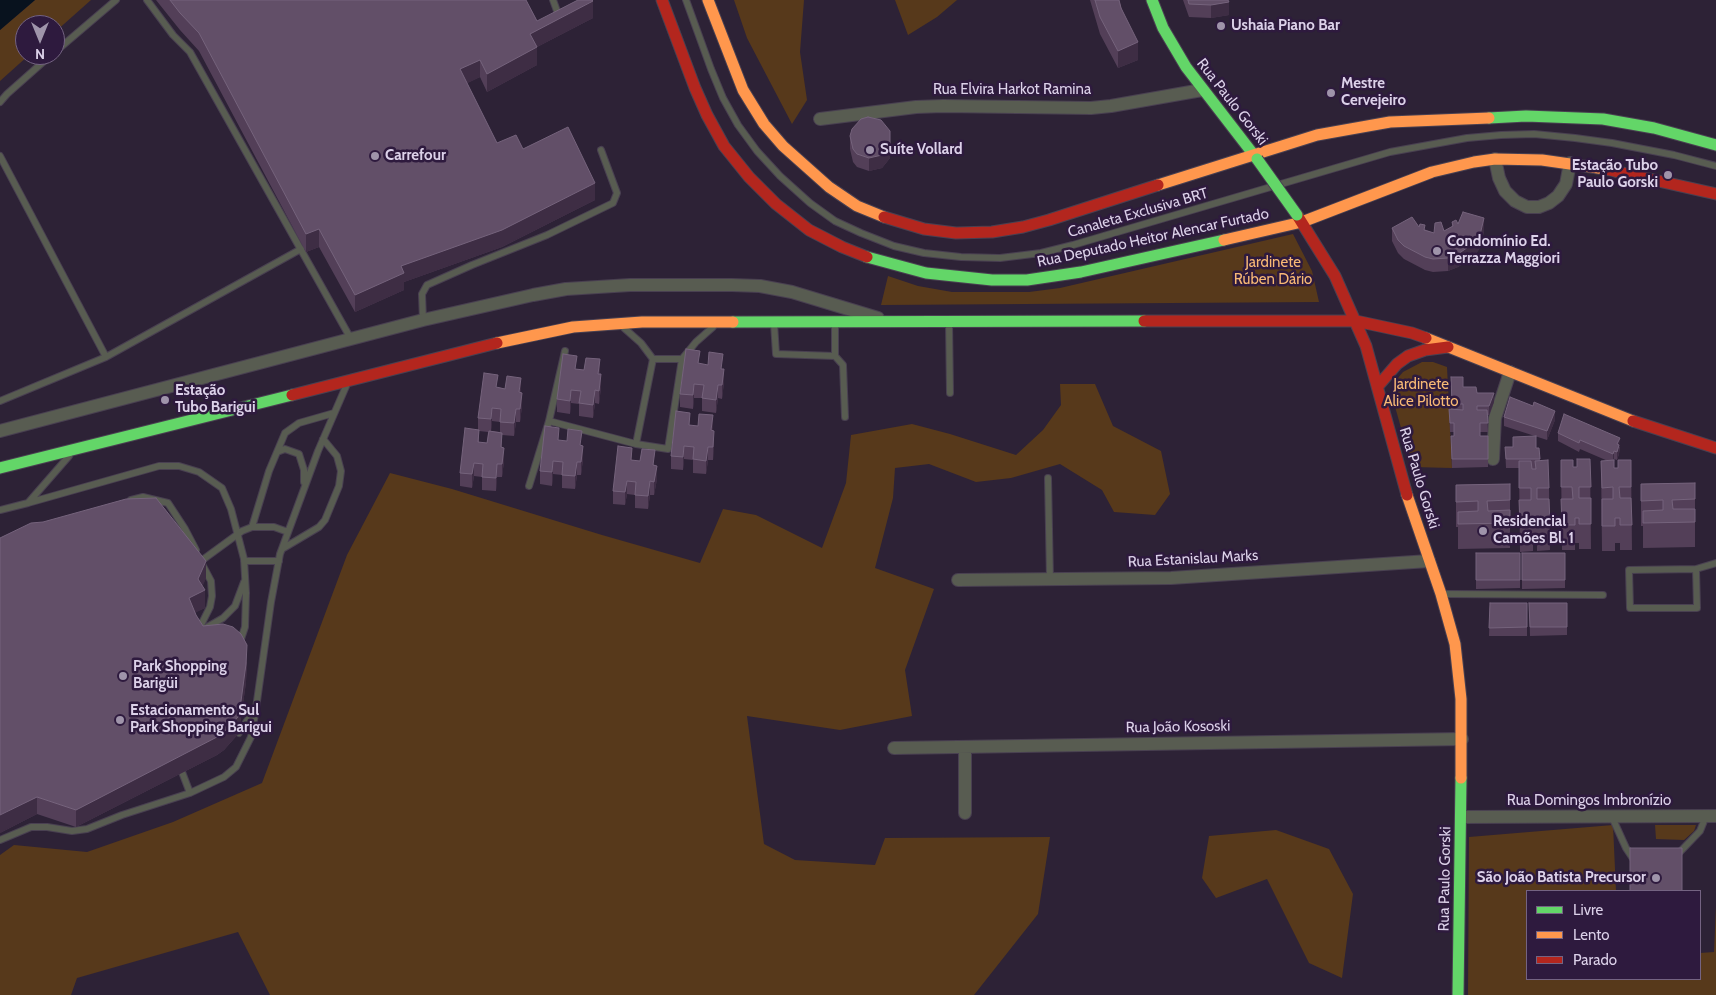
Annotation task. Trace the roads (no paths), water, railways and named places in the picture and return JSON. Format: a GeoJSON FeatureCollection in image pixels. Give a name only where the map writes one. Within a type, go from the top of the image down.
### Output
{"type":"FeatureCollection","features":[{"type":"Feature","properties":{"kind":"street","name":"Rua Deputado Heitor Alencar Furtado"},"geometry":{"type":"LineString","coordinates":[[662,0],[707,115],[724,146],[749,177],[776,204],[810,230],[842,247],[871,259],[916,271],[962,278],[992,280],[1027,280],[1081,272],[1300,218],[1432,172],[1474,162],[1542,160],[1570,163],[1634,174],[1716,194]]}},
{"type":"Feature","properties":{"kind":"street"},"geometry":{"type":"LineString","coordinates":[[708,0],[743,90],[764,124],[783,146],[829,187],[857,206],[888,219],[924,229],[956,233],[992,232],[1023,227],[1255,156],[1317,135],[1412,120],[1526,116],[1603,119],[1629,122],[1716,145]]}},
{"type":"Feature","properties":{"kind":"street","name":"Rua Paulo Gorski"},"geometry":{"type":"LineString","coordinates":[[1152,0],[1174,50],[1202,90],[1255,156],[1300,218],[1335,276],[1366,346],[1401,477],[1441,594],[1452,635],[1458,668],[1462,738],[1458,995]]}},
{"type":"Feature","properties":{"kind":"street","name":"Rua Elvira Harkot Ramina"},"geometry":{"type":"LineString","coordinates":[[820,119],[908,108],[942,106],[1090,108],[1202,90]]}},
{"type":"Feature","properties":{"kind":"street"},"geometry":{"type":"LineString","coordinates":[[1495,160],[1499,178],[1505,191],[1515,202],[1527,207],[1539,207],[1549,203],[1558,196],[1566,184],[1570,163]]}},
{"type":"Feature","properties":{"kind":"street"},"geometry":{"type":"LineString","coordinates":[[0,431],[423,320],[566,289],[630,285],[732,284],[760,286],[792,292],[889,321]]}},
{"type":"Feature","properties":{"kind":"street"},"geometry":{"type":"LineString","coordinates":[[0,468],[350,379],[546,332],[618,323],[1356,321],[1412,333],[1628,419],[1716,448]]}},
{"type":"Feature","properties":{"kind":"street"},"geometry":{"type":"LineString","coordinates":[[1378,386],[1397,364],[1408,356],[1425,350],[1449,347]]}},
{"type":"Feature","properties":{"kind":"street"},"geometry":{"type":"LineString","coordinates":[[1493,459],[1495,418],[1510,372]]}},
{"type":"Feature","properties":{"kind":"street","name":"Rua Estanislau Marks"},"geometry":{"type":"LineString","coordinates":[[958,580],[1171,578],[1429,561]]}},
{"type":"Feature","properties":{"kind":"street","name":"Rua João Kososki"},"geometry":{"type":"LineString","coordinates":[[894,748],[1462,738]]}},
{"type":"Feature","properties":{"kind":"street"},"geometry":{"type":"LineString","coordinates":[[965,747],[965,813]]}},
{"type":"Feature","properties":{"kind":"street","name":"Rua Domingos Imbronízio"},"geometry":{"type":"LineString","coordinates":[[1461,818],[1711,816]]}},
{"type":"Feature","properties":{"kind":"lane"},"geometry":{"type":"LineString","coordinates":[[65,43],[116,0]]}},
{"type":"Feature","properties":{"kind":"lane"},"geometry":{"type":"LineString","coordinates":[[147,0],[173,35],[190,52],[351,339]]}},
{"type":"Feature","properties":{"kind":"lane"},"geometry":{"type":"LineString","coordinates":[[553,0],[557,11]]}},
{"type":"Feature","properties":{"kind":"lane","name":"Canaleta Exclusiva BRT"},"geometry":{"type":"LineString","coordinates":[[686,0],[723,98],[738,125],[757,151],[780,176],[810,203],[836,221],[861,234],[894,246],[924,253],[961,257],[1000,258],[1041,253],[1390,152],[1468,138],[1534,134],[1575,138],[1612,143],[1716,166]]}},
{"type":"Feature","properties":{"kind":"lane"},"geometry":{"type":"LineString","coordinates":[[0,102],[40,65]]}},
{"type":"Feature","properties":{"kind":"lane"},"geometry":{"type":"LineString","coordinates":[[423,320],[422,294],[428,284],[547,235],[613,202],[617,194],[601,150]]}},
{"type":"Feature","properties":{"kind":"lane"},"geometry":{"type":"LineString","coordinates":[[0,156],[106,357]]}},
{"type":"Feature","properties":{"kind":"lane"},"geometry":{"type":"LineString","coordinates":[[0,400],[106,357],[301,249]]}},
{"type":"Feature","properties":{"kind":"lane"},"geometry":{"type":"LineString","coordinates":[[949,321],[950,393]]}},
{"type":"Feature","properties":{"kind":"lane"},"geometry":{"type":"LineString","coordinates":[[550,421],[636,444],[668,449],[682,359],[696,342],[720,322]]}},
{"type":"Feature","properties":{"kind":"lane"},"geometry":{"type":"LineString","coordinates":[[774,322],[776,354],[834,356],[844,365],[845,417]]}},
{"type":"Feature","properties":{"kind":"lane"},"geometry":{"type":"LineString","coordinates":[[834,356],[835,322]]}},
{"type":"Feature","properties":{"kind":"lane"},"geometry":{"type":"LineString","coordinates":[[618,323],[641,343],[653,359],[636,444]]}},
{"type":"Feature","properties":{"kind":"lane"},"geometry":{"type":"LineString","coordinates":[[529,486],[550,421],[565,351]]}},
{"type":"Feature","properties":{"kind":"lane"},"geometry":{"type":"LineString","coordinates":[[653,359],[682,359]]}},
{"type":"Feature","properties":{"kind":"lane"},"geometry":{"type":"LineString","coordinates":[[0,840],[31,827],[47,827],[72,831],[87,829],[122,815],[190,794],[224,777],[236,767],[251,737],[271,602],[282,549],[334,413],[350,379]]}},
{"type":"Feature","properties":{"kind":"lane"},"geometry":{"type":"LineString","coordinates":[[252,527],[269,471],[285,433],[299,423],[334,413]]}},
{"type":"Feature","properties":{"kind":"lane"},"geometry":{"type":"LineString","coordinates":[[282,549],[319,527],[325,520],[339,486],[341,470],[337,456],[324,438]]}},
{"type":"Feature","properties":{"kind":"lane"},"geometry":{"type":"LineString","coordinates":[[28,503],[75,448]]}},
{"type":"Feature","properties":{"kind":"lane"},"geometry":{"type":"LineString","coordinates":[[277,452],[285,449],[299,454],[304,470],[304,488]]}},
{"type":"Feature","properties":{"kind":"lane"},"geometry":{"type":"LineString","coordinates":[[0,510],[160,466],[179,466],[199,472],[222,488],[231,509],[244,561],[246,579],[245,627],[238,648]]}},
{"type":"Feature","properties":{"kind":"lane"},"geometry":{"type":"LineString","coordinates":[[1048,478],[1050,580]]}},
{"type":"Feature","properties":{"kind":"lane"},"geometry":{"type":"LineString","coordinates":[[125,502],[143,497],[168,503],[185,529],[211,581],[212,596],[210,607],[196,633],[223,618],[235,606],[246,579]]}},
{"type":"Feature","properties":{"kind":"lane"},"geometry":{"type":"LineString","coordinates":[[201,561],[238,534],[252,527],[274,527],[288,532]]}},
{"type":"Feature","properties":{"kind":"lane"},"geometry":{"type":"LineString","coordinates":[[244,561],[279,561]]}},
{"type":"Feature","properties":{"kind":"lane"},"geometry":{"type":"LineString","coordinates":[[1696,569],[1697,608],[1630,608],[1629,570],[1696,569],[1716,563]]}},
{"type":"Feature","properties":{"kind":"lane"},"geometry":{"type":"LineString","coordinates":[[1441,594],[1603,595]]}},
{"type":"Feature","properties":{"kind":"lane"},"geometry":{"type":"LineString","coordinates":[[239,733],[256,708]]}},
{"type":"Feature","properties":{"kind":"lane"},"geometry":{"type":"LineString","coordinates":[[182,772],[190,794]]}},
{"type":"Feature","properties":{"kind":"lane"},"geometry":{"type":"LineString","coordinates":[[1672,860],[1700,831],[1711,816]]}},
{"type":"Feature","properties":{"kind":"lane"},"geometry":{"type":"LineString","coordinates":[[1612,817],[1626,848],[1634,860],[1644,860]]}},
{"type":"Feature","properties":{"kind":"water"},"geometry":{"type":"Polygon","coordinates":[[[0,0],[35,0],[15,15],[15,17],[0,30],[0,0]]]}},
{"type":"Feature","properties":{"kind":"place","name":"Ushaia Piano Bar"},"geometry":{"type":"Point","coordinates":[1221,26]}},
{"type":"Feature","properties":{"kind":"place","name":"Mestre Cervejeiro"},"geometry":{"type":"Point","coordinates":[1331,93]}},
{"type":"Feature","properties":{"kind":"place","name":"Suíte Vollard"},"geometry":{"type":"Point","coordinates":[870,150]}},
{"type":"Feature","properties":{"kind":"place","name":"Carrefour"},"geometry":{"type":"Point","coordinates":[375,156]}},
{"type":"Feature","properties":{"kind":"place","name":"Estação Tubo Paulo Gorski"},"geometry":{"type":"Point","coordinates":[1668,175]}},
{"type":"Feature","properties":{"kind":"place","name":"Condomínio Ed. Terrazza Maggiori"},"geometry":{"type":"Point","coordinates":[1437,251]}},
{"type":"Feature","properties":{"kind":"place","name":"Estação Tubo Barigui"},"geometry":{"type":"Point","coordinates":[165,400]}},
{"type":"Feature","properties":{"kind":"place","name":"Residencial Camões Bl. 1"},"geometry":{"type":"Point","coordinates":[1483,531]}},
{"type":"Feature","properties":{"kind":"place","name":"Park Shopping Barigüi"},"geometry":{"type":"Point","coordinates":[123,676]}},
{"type":"Feature","properties":{"kind":"place","name":"Estacionamento Sul Park Shopping Barigui"},"geometry":{"type":"Point","coordinates":[120,720]}},
{"type":"Feature","properties":{"kind":"place","name":"São João Batista Precursor"},"geometry":{"type":"Point","coordinates":[1656,878]}},
{"type":"Feature","properties":{"kind":"park label","name":"Jardinete Rúben Dário"},"geometry":{"type":"Point","coordinates":[1273,272]}},
{"type":"Feature","properties":{"kind":"park label","name":"Jardinete Alice Pilotto"},"geometry":{"type":"Point","coordinates":[1421,394]}}]}
